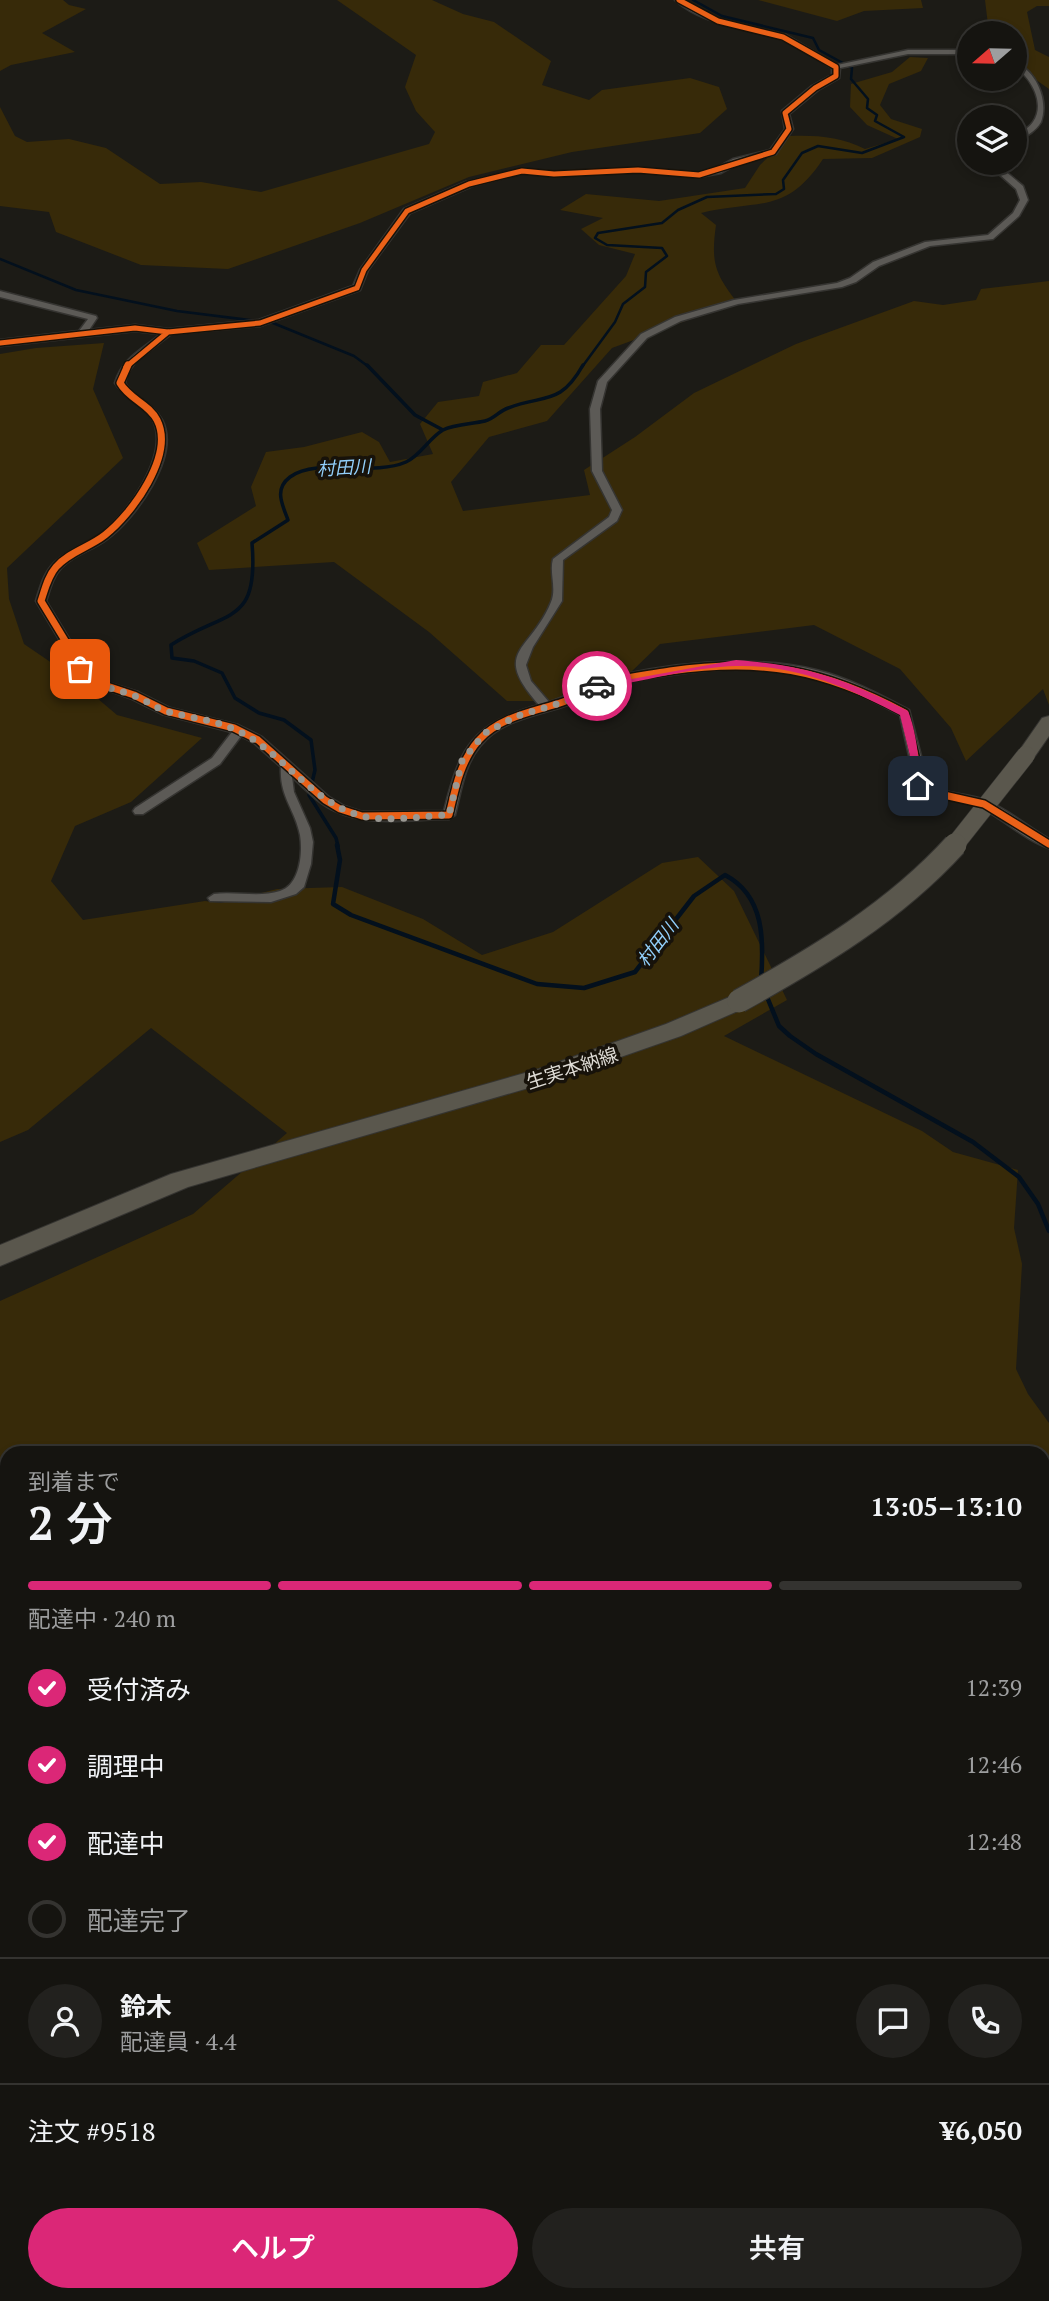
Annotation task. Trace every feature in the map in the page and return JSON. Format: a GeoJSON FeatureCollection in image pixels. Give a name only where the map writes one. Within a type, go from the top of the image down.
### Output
{"type":"FeatureCollection","features":[{"type":"Feature","properties":{"kind":"main road","name":"生実本納線"},"geometry":{"type":"LineString","coordinates":[[0,1256],[114,1205],[168,1185],[279,1151],[534,1082],[642,1044],[739,1001],[838,943],[916,885],[982,815],[1049,722]]}},
{"type":"Feature","properties":{"kind":"street"},"geometry":{"type":"LineString","coordinates":[[679,0],[690,9],[722,23],[783,37],[836,67],[908,52],[957,52]]}},
{"type":"Feature","properties":{"kind":"street"},"geometry":{"type":"LineString","coordinates":[[0,343],[135,328],[168,332],[271,320],[357,288],[364,270],[407,211],[469,184],[522,171],[554,174],[638,170],[699,175],[714,173],[736,161],[766,155],[777,148],[789,129],[785,113],[815,88],[836,76],[836,67]]}},
{"type":"Feature","properties":{"kind":"street"},"geometry":{"type":"LineString","coordinates":[[1027,75],[1035,82],[1045,111],[1027,131]]}},
{"type":"Feature","properties":{"kind":"street"},"geometry":{"type":"LineString","coordinates":[[547,707],[520,671],[521,661],[547,623],[558,598],[555,566],[558,559],[613,519],[617,510],[597,471],[594,409],[603,381],[644,336],[678,319],[737,302],[853,281],[876,264],[928,244],[990,237],[1016,214],[1024,200],[1020,188],[1005,175]]}},
{"type":"Feature","properties":{"kind":"street"},"geometry":{"type":"LineString","coordinates":[[0,294],[93,318],[82,334]]}},
{"type":"Feature","properties":{"kind":"street"},"geometry":{"type":"LineString","coordinates":[[168,332],[134,356],[122,372],[120,383],[154,411],[162,431],[164,449],[158,463],[107,535],[59,563],[51,573],[41,601],[89,680],[134,695],[166,711],[239,731],[258,740],[314,790],[340,809],[362,816],[449,815],[462,761],[485,733],[517,716],[612,682],[706,666],[763,663],[849,684],[905,713],[915,756],[913,782],[933,793],[973,799],[1049,844]]}},
{"type":"Feature","properties":{"kind":"street"},"geometry":{"type":"LineString","coordinates":[[139,811],[216,761],[239,731]]}},
{"type":"Feature","properties":{"kind":"street"},"geometry":{"type":"LineString","coordinates":[[214,898],[223,896],[244,899],[276,895],[296,890],[300,884],[306,839],[305,830],[288,800],[289,767]]}},
{"type":"Feature","properties":{"kind":"shaded area"},"geometry":{"type":"Polygon","coordinates":[[[0,0],[63,0],[69,5],[86,9],[42,33],[75,52],[11,65],[0,71],[0,0]]]}},
{"type":"Feature","properties":{"kind":"shaded area"},"geometry":{"type":"Polygon","coordinates":[[[337,0],[432,0],[463,14],[494,22],[551,61],[542,85],[589,100],[602,90],[690,78],[719,87],[727,109],[700,133],[572,152],[469,177],[360,223],[228,269],[141,265],[56,232],[49,212],[0,206],[0,107],[15,136],[27,142],[69,139],[106,148],[160,184],[201,182],[261,192],[429,144],[435,132],[416,111],[405,87],[416,55],[337,0]]]}},
{"type":"Feature","properties":{"kind":"shaded area"},"geometry":{"type":"Polygon","coordinates":[[[758,0],[921,0],[923,8],[864,11],[837,21],[758,0]]]}},
{"type":"Feature","properties":{"kind":"shaded area"},"geometry":{"type":"Polygon","coordinates":[[[985,0],[1049,0],[1049,6],[1037,6],[1027,12],[1035,50],[1049,57],[1049,89],[1027,73],[1027,21],[988,21],[985,0]]]}},
{"type":"Feature","properties":{"kind":"shaded area"},"geometry":{"type":"Polygon","coordinates":[[[910,57],[928,58],[921,71],[889,84],[880,105],[891,119],[922,129],[920,137],[872,158],[823,159],[810,177],[796,189],[770,202],[701,213],[716,225],[716,266],[723,283],[737,302],[612,348],[547,421],[489,437],[451,482],[463,511],[590,495],[584,470],[635,437],[694,393],[796,344],[914,301],[943,305],[976,300],[981,289],[1049,281],[1049,705],[1043,689],[966,761],[951,728],[900,669],[814,625],[660,644],[601,701],[507,701],[429,632],[334,562],[209,570],[197,543],[256,506],[251,487],[266,452],[304,447],[362,432],[379,442],[390,462],[433,454],[420,424],[438,402],[479,396],[483,382],[517,373],[541,345],[564,345],[626,276],[635,254],[599,245],[581,229],[603,218],[560,210],[586,194],[659,201],[745,188],[760,165],[790,136],[829,138],[865,149],[898,139],[867,125],[850,107],[851,84],[892,72],[910,57]]]}},
{"type":"Feature","properties":{"kind":"shaded area"},"geometry":{"type":"Polygon","coordinates":[[[104,343],[93,389],[123,458],[7,568],[9,599],[24,644],[71,676],[117,715],[202,738],[131,802],[75,826],[51,881],[83,920],[205,901],[221,903],[277,889],[342,887],[423,919],[482,955],[553,932],[662,863],[698,857],[734,891],[787,1000],[724,1036],[922,1131],[953,1152],[1018,1170],[1014,1228],[1022,1264],[1016,1369],[1028,1394],[1049,1423],[1049,1446],[0,1446],[0,1301],[193,1214],[287,1133],[151,1028],[28,1130],[0,1142],[0,354],[36,348],[104,343]]]}},
{"type":"Feature","properties":{"kind":"waterway","name":"村田川"},"geometry":{"type":"LineString","coordinates":[[582,367],[615,322],[623,304],[645,287],[646,272],[667,256],[662,248],[607,245],[595,238],[598,233],[662,223],[678,210],[707,197],[776,194],[784,189],[783,180],[802,153],[818,146],[862,153],[904,137],[875,121],[877,115],[867,108],[868,99],[851,79],[852,68],[819,50],[813,38],[722,16],[693,0]]}},
{"type":"Feature","properties":{"kind":"waterway"},"geometry":{"type":"LineString","coordinates":[[0,259],[76,290],[177,311],[273,323],[354,356],[369,367]]}},
{"type":"Feature","properties":{"kind":"waterway","name":"村田川"},"geometry":{"type":"LineString","coordinates":[[443,430],[488,420],[508,408],[551,397],[567,387],[583,365]]}},
{"type":"Feature","properties":{"kind":"waterway"},"geometry":{"type":"LineString","coordinates":[[369,367],[415,415],[443,430]]}},
{"type":"Feature","properties":{"kind":"waterway","name":"村田川"},"geometry":{"type":"LineString","coordinates":[[338,846],[336,838],[309,795],[315,770],[311,740],[284,720],[259,713],[235,698],[222,673],[194,661],[172,658],[171,645],[235,612],[244,602],[250,589],[253,570],[252,543],[288,520],[281,492],[290,477],[315,468],[377,468],[406,462],[443,430]]}},
{"type":"Feature","properties":{"kind":"waterway","name":"村田川"},"geometry":{"type":"LineString","coordinates":[[337,845],[340,860],[333,904],[351,915],[537,984],[584,988],[635,972],[694,896],[725,875],[738,884],[755,907],[761,935],[761,981]]}},
{"type":"Feature","properties":{"kind":"waterway","name":"村田川"},"geometry":{"type":"LineString","coordinates":[[765,992],[779,1026],[790,1036],[816,1054],[973,1142],[1019,1177],[1038,1204],[1049,1231]]}},
{"type":"Feature","properties":{"kind":"cycle path"},"geometry":{"type":"LineString","coordinates":[[0,343],[135,328],[168,332],[260,323],[357,288],[364,270],[407,211],[469,184],[522,171],[554,174],[638,170],[699,175],[718,171],[736,161],[773,152],[789,129],[785,113],[815,88],[836,76],[836,67],[783,37],[705,17],[679,0]]}},
{"type":"Feature","properties":{"kind":"cycle path"},"geometry":{"type":"LineString","coordinates":[[168,332],[132,359],[120,383],[129,394],[152,412],[161,429],[160,456],[154,471],[116,527],[56,567],[41,601],[89,680],[134,695],[166,711],[234,728],[258,740],[325,800],[340,809],[362,816],[449,815],[457,782],[470,752],[493,727],[512,718],[566,701],[583,690],[622,679],[727,665],[786,668],[815,673],[843,683],[905,713],[915,756],[913,782],[926,791],[984,804],[1049,844]]}},
{"type":"Feature","properties":{"kind":"way so far"},"geometry":{"type":"LineString","coordinates":[[80,669],[89,680],[99,686],[134,695],[166,711],[234,728],[258,740],[325,800],[340,809],[362,816],[395,818],[449,815],[462,761],[485,733],[517,716],[567,701],[597,686]]}},
{"type":"Feature","properties":{"kind":"route"},"geometry":{"type":"LineString","coordinates":[[597,686],[643,676],[736,663],[782,666],[849,684],[905,713],[909,741],[915,756],[913,782],[918,786]]}}]}
